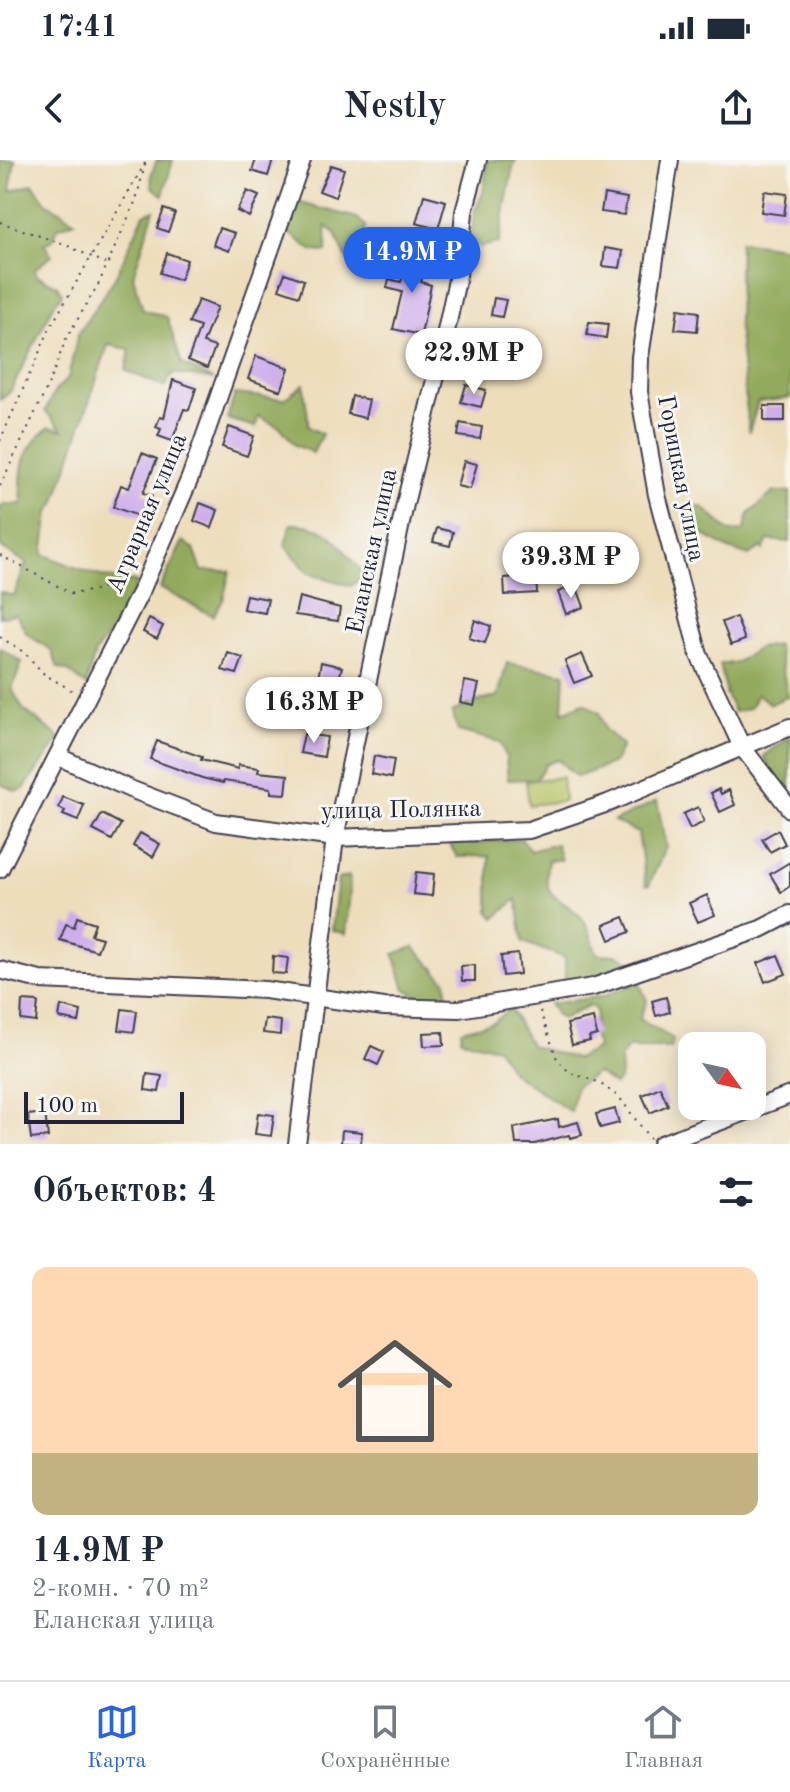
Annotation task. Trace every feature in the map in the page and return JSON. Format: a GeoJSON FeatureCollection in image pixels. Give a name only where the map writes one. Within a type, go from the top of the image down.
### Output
{"type":"FeatureCollection","features":[{"type":"Feature","properties":{"kind":"street","name":"Аграрная улица"},"geometry":{"type":"LineString","coordinates":[[0,869],[142,589],[190,478],[302,160]]}},
{"type":"Feature","properties":{"kind":"street","name":"Еланская улица"},"geometry":{"type":"LineString","coordinates":[[297,1144],[335,838],[405,504],[458,275],[464,212],[478,160]]}},
{"type":"Feature","properties":{"kind":"street","name":"Горицкая улица"},"geometry":{"type":"LineString","coordinates":[[670,160],[640,357],[639,392],[657,495],[699,655],[742,747]]}},
{"type":"Feature","properties":{"kind":"street","name":"улица Полянка"},"geometry":{"type":"LineString","coordinates":[[59,757],[130,789],[216,822],[335,838],[529,830],[608,803],[790,727]]}},
{"type":"Feature","properties":{"kind":"street"},"geometry":{"type":"LineString","coordinates":[[742,747],[790,809]]}},
{"type":"Feature","properties":{"kind":"street"},"geometry":{"type":"LineString","coordinates":[[0,970],[40,980],[265,990],[384,1007],[459,1009],[593,987],[761,929],[790,914]]}},
{"type":"Feature","properties":{"kind":"street"},"geometry":{"type":"LineString","coordinates":[[661,1144],[790,1095]]}},
{"type":"Feature","properties":{"kind":"path"},"geometry":{"type":"LineString","coordinates":[[0,441],[51,326],[146,161]]}},
{"type":"Feature","properties":{"kind":"path"},"geometry":{"type":"LineString","coordinates":[[0,486],[48,386],[66,339],[99,283],[136,200],[146,161]]}},
{"type":"Feature","properties":{"kind":"path"},"geometry":{"type":"LineString","coordinates":[[0,222],[106,264]]}},
{"type":"Feature","properties":{"kind":"path"},"geometry":{"type":"LineString","coordinates":[[0,555],[72,594],[96,590],[131,578]]}},
{"type":"Feature","properties":{"kind":"path"},"geometry":{"type":"LineString","coordinates":[[0,637],[25,653],[44,674],[87,700]]}},
{"type":"Feature","properties":{"kind":"path"},"geometry":{"type":"LineString","coordinates":[[534,995],[557,1059],[570,1073],[598,1082],[619,1097],[654,1144]]}},
{"type":"Feature","properties":{"kind":"green space"},"geometry":{"type":"Polygon","coordinates":[[[0,160],[15,160],[10,191],[33,184],[46,202],[75,221],[57,228],[52,240],[44,244],[52,255],[35,269],[36,275],[57,285],[62,294],[10,392],[0,400],[0,160]]]}},
{"type":"Feature","properties":{"kind":"green space"},"geometry":{"type":"Polygon","coordinates":[[[157,160],[173,160],[163,195],[152,187],[151,175],[157,160]]]}},
{"type":"Feature","properties":{"kind":"green space"},"geometry":{"type":"Polygon","coordinates":[[[488,160],[516,160],[499,243],[481,247],[471,238],[474,212],[483,193],[488,160]]]}},
{"type":"Feature","properties":{"kind":"green space"},"geometry":{"type":"Polygon","coordinates":[[[293,201],[357,218],[366,226],[358,261],[348,261],[334,232],[326,226],[327,252],[313,251],[285,230],[293,201]]]}},
{"type":"Feature","properties":{"kind":"green space"},"geometry":{"type":"Polygon","coordinates":[[[154,210],[133,276],[143,310],[167,317],[182,364],[214,380],[173,373],[165,387],[126,371],[130,349],[108,345],[55,504],[49,512],[43,554],[100,576],[136,582],[133,602],[95,653],[86,685],[68,671],[58,668],[51,650],[27,634],[16,614],[0,617],[0,592],[14,596],[26,563],[0,547],[0,510],[3,504],[22,504],[22,471],[32,444],[49,427],[63,430],[45,411],[55,391],[68,378],[78,334],[115,278],[144,214],[154,210]]]}},
{"type":"Feature","properties":{"kind":"green space"},"geometry":{"type":"Polygon","coordinates":[[[740,241],[790,248],[790,398],[758,402],[749,432],[738,323],[740,241]]]}},
{"type":"Feature","properties":{"kind":"green space"},"geometry":{"type":"Polygon","coordinates":[[[304,384],[308,427],[322,434],[313,453],[295,445],[281,428],[258,416],[256,427],[227,419],[235,394],[284,399],[304,384]]]}},
{"type":"Feature","properties":{"kind":"green space"},"geometry":{"type":"Polygon","coordinates":[[[774,492],[790,492],[790,542],[768,540],[763,550],[761,547],[749,556],[691,528],[688,504],[702,507],[730,532],[744,531],[749,514],[774,492]]]}},
{"type":"Feature","properties":{"kind":"green space"},"geometry":{"type":"Polygon","coordinates":[[[291,524],[326,532],[365,575],[351,586],[308,573],[285,545],[291,524]]]}},
{"type":"Feature","properties":{"kind":"green space"},"geometry":{"type":"Polygon","coordinates":[[[183,541],[194,549],[202,571],[230,571],[223,600],[213,616],[160,588],[183,541]]]}},
{"type":"Feature","properties":{"kind":"green space"},"geometry":{"type":"Polygon","coordinates":[[[777,645],[788,696],[771,704],[757,694],[750,708],[734,712],[727,697],[720,664],[735,663],[759,648],[777,645]]]}},
{"type":"Feature","properties":{"kind":"green space"},"geometry":{"type":"Polygon","coordinates":[[[0,648],[22,662],[12,689],[23,709],[60,738],[24,789],[17,791],[0,784],[0,648]]]}},
{"type":"Feature","properties":{"kind":"green space"},"geometry":{"type":"Polygon","coordinates":[[[507,663],[565,673],[563,712],[584,703],[599,713],[605,730],[622,746],[614,763],[577,777],[558,760],[546,764],[536,779],[508,780],[506,757],[500,742],[458,731],[452,712],[498,696],[507,663]]]}},
{"type":"Feature","properties":{"kind":"green space"},"geometry":{"type":"Polygon","coordinates":[[[790,737],[790,795],[764,756],[790,737]]]}},
{"type":"Feature","properties":{"kind":"green space"},"geometry":{"type":"Polygon","coordinates":[[[562,777],[564,801],[529,805],[526,781],[562,777]]]}},
{"type":"Feature","properties":{"kind":"green space"},"geometry":{"type":"Polygon","coordinates":[[[657,801],[666,847],[649,885],[646,885],[638,833],[614,821],[657,801]]]}},
{"type":"Feature","properties":{"kind":"green space"},"geometry":{"type":"Polygon","coordinates":[[[522,839],[530,851],[556,844],[561,860],[548,860],[547,884],[550,891],[583,919],[597,954],[618,955],[632,963],[600,978],[565,980],[565,958],[523,942],[517,899],[495,918],[489,911],[489,856],[457,857],[448,841],[473,843],[522,839]]]}},
{"type":"Feature","properties":{"kind":"green space"},"geometry":{"type":"Polygon","coordinates":[[[349,876],[346,934],[332,930],[338,879],[349,876]]]}},
{"type":"Feature","properties":{"kind":"green space"},"geometry":{"type":"Polygon","coordinates":[[[414,947],[446,981],[448,1001],[429,1002],[405,989],[394,954],[414,947]]]}},
{"type":"Feature","properties":{"kind":"green space"},"geometry":{"type":"Polygon","coordinates":[[[639,982],[647,1001],[639,1019],[673,1039],[671,1048],[628,1048],[620,1058],[621,1076],[615,1085],[597,1073],[576,1086],[571,1112],[513,1073],[497,1048],[461,1039],[461,1030],[493,1022],[510,1008],[531,1046],[577,1059],[598,1048],[594,1038],[596,1010],[589,1005],[563,1019],[549,1004],[604,996],[639,982]]]}},
{"type":"Feature","properties":{"kind":"building"},"geometry":{"type":"Polygon","coordinates":[[[256,160],[273,160],[268,176],[252,171],[256,160]]]}},
{"type":"Feature","properties":{"kind":"building"},"geometry":{"type":"Polygon","coordinates":[[[331,165],[344,169],[335,197],[319,191],[331,165]]]}},
{"type":"Feature","properties":{"kind":"building"},"geometry":{"type":"Polygon","coordinates":[[[247,191],[259,196],[249,217],[237,211],[247,191]]]}},
{"type":"Feature","properties":{"kind":"building"},"geometry":{"type":"Polygon","coordinates":[[[764,191],[787,194],[784,215],[761,212],[764,191]]]}},
{"type":"Feature","properties":{"kind":"building"},"geometry":{"type":"Polygon","coordinates":[[[604,194],[627,198],[624,215],[601,212],[604,194]]]}},
{"type":"Feature","properties":{"kind":"building"},"geometry":{"type":"Polygon","coordinates":[[[424,195],[446,201],[438,229],[416,223],[424,195]]]}},
{"type":"Feature","properties":{"kind":"building"},"geometry":{"type":"Polygon","coordinates":[[[164,209],[175,213],[168,232],[157,228],[164,209]]]}},
{"type":"Feature","properties":{"kind":"building"},"geometry":{"type":"Polygon","coordinates":[[[219,228],[235,233],[229,251],[213,245],[219,228]]]}},
{"type":"Feature","properties":{"kind":"building"},"geometry":{"type":"Polygon","coordinates":[[[410,247],[420,250],[418,259],[426,261],[421,282],[431,285],[421,335],[393,329],[402,292],[387,288],[389,279],[401,282],[410,247]]]}},
{"type":"Feature","properties":{"kind":"building"},"geometry":{"type":"Polygon","coordinates":[[[605,248],[623,251],[620,268],[603,266],[605,248]]]}},
{"type":"Feature","properties":{"kind":"building"},"geometry":{"type":"Polygon","coordinates":[[[167,253],[187,260],[180,280],[160,273],[167,253]]]}},
{"type":"Feature","properties":{"kind":"building"},"geometry":{"type":"Polygon","coordinates":[[[285,273],[304,280],[299,296],[279,289],[285,273]]]}},
{"type":"Feature","properties":{"kind":"building"},"geometry":{"type":"Polygon","coordinates":[[[494,298],[506,300],[502,317],[491,315],[494,298]]]}},
{"type":"Feature","properties":{"kind":"building"},"geometry":{"type":"Polygon","coordinates":[[[198,300],[217,307],[203,343],[215,347],[207,368],[188,360],[200,327],[189,323],[198,300]]]}},
{"type":"Feature","properties":{"kind":"building"},"geometry":{"type":"Polygon","coordinates":[[[678,309],[699,312],[697,331],[675,329],[678,309]]]}},
{"type":"Feature","properties":{"kind":"building"},"geometry":{"type":"Polygon","coordinates":[[[589,322],[608,324],[606,338],[587,335],[589,322]]]}},
{"type":"Feature","properties":{"kind":"building"},"geometry":{"type":"Polygon","coordinates":[[[256,356],[289,368],[281,391],[248,379],[256,356]]]}},
{"type":"Feature","properties":{"kind":"building"},"geometry":{"type":"Polygon","coordinates":[[[173,380],[196,388],[189,410],[184,409],[172,441],[158,436],[161,429],[156,427],[160,417],[164,418],[173,380]]]}},
{"type":"Feature","properties":{"kind":"building"},"geometry":{"type":"Polygon","coordinates":[[[466,385],[486,390],[481,407],[461,402],[466,385]]]}},
{"type":"Feature","properties":{"kind":"building"},"geometry":{"type":"Polygon","coordinates":[[[352,396],[369,400],[365,418],[348,414],[352,396]]]}},
{"type":"Feature","properties":{"kind":"building"},"geometry":{"type":"Polygon","coordinates":[[[764,406],[785,406],[785,421],[764,421],[764,406]]]}},
{"type":"Feature","properties":{"kind":"building"},"geometry":{"type":"Polygon","coordinates":[[[460,423],[482,427],[480,439],[458,436],[460,423]]]}},
{"type":"Feature","properties":{"kind":"building"},"geometry":{"type":"Polygon","coordinates":[[[229,427],[254,436],[247,456],[222,447],[229,427]]]}},
{"type":"Feature","properties":{"kind":"building"},"geometry":{"type":"Polygon","coordinates":[[[142,453],[157,459],[143,493],[152,496],[144,518],[113,507],[121,485],[129,488],[142,453]]]}},
{"type":"Feature","properties":{"kind":"building"},"geometry":{"type":"Polygon","coordinates":[[[464,461],[477,464],[470,489],[457,486],[464,461]]]}},
{"type":"Feature","properties":{"kind":"building"},"geometry":{"type":"Polygon","coordinates":[[[200,503],[218,510],[212,528],[194,521],[200,503]]]}},
{"type":"Feature","properties":{"kind":"building"},"geometry":{"type":"Polygon","coordinates":[[[437,528],[453,532],[450,546],[433,542],[437,528]]]}},
{"type":"Feature","properties":{"kind":"building"},"geometry":{"type":"Polygon","coordinates":[[[536,576],[537,593],[505,595],[504,578],[536,576]]]}},
{"type":"Feature","properties":{"kind":"building"},"geometry":{"type":"Polygon","coordinates":[[[576,585],[584,607],[566,614],[558,592],[576,585]]]}},
{"type":"Feature","properties":{"kind":"building"},"geometry":{"type":"Polygon","coordinates":[[[246,595],[268,599],[265,613],[243,609],[246,595]]]}},
{"type":"Feature","properties":{"kind":"building"},"geometry":{"type":"Polygon","coordinates":[[[299,597],[340,608],[338,621],[295,615],[299,597]]]}},
{"type":"Feature","properties":{"kind":"building"},"geometry":{"type":"Polygon","coordinates":[[[736,617],[745,640],[731,645],[722,622],[736,617]]]}},
{"type":"Feature","properties":{"kind":"building"},"geometry":{"type":"Polygon","coordinates":[[[149,619],[163,626],[157,639],[143,632],[149,619]]]}},
{"type":"Feature","properties":{"kind":"building"},"geometry":{"type":"Polygon","coordinates":[[[475,620],[491,626],[485,643],[469,638],[475,620]]]}},
{"type":"Feature","properties":{"kind":"building"},"geometry":{"type":"Polygon","coordinates":[[[228,653],[243,658],[237,674],[222,670],[228,653]]]}},
{"type":"Feature","properties":{"kind":"building"},"geometry":{"type":"Polygon","coordinates":[[[582,654],[592,676],[574,683],[565,661],[582,654]]]}},
{"type":"Feature","properties":{"kind":"building"},"geometry":{"type":"Polygon","coordinates":[[[321,662],[342,667],[338,683],[318,679],[321,662]]]}},
{"type":"Feature","properties":{"kind":"building"},"geometry":{"type":"Polygon","coordinates":[[[465,681],[479,684],[474,705],[460,702],[465,681]]]}},
{"type":"Feature","properties":{"kind":"building"},"geometry":{"type":"Polygon","coordinates":[[[304,734],[327,737],[324,757],[300,753],[304,734]]]}},
{"type":"Feature","properties":{"kind":"building"},"geometry":{"type":"Polygon","coordinates":[[[157,741],[202,757],[201,760],[238,769],[238,765],[259,768],[258,772],[288,775],[286,794],[271,793],[271,788],[202,778],[150,759],[157,741]]]}},
{"type":"Feature","properties":{"kind":"building"},"geometry":{"type":"Polygon","coordinates":[[[374,756],[394,760],[391,778],[371,774],[374,756]]]}},
{"type":"Feature","properties":{"kind":"building"},"geometry":{"type":"Polygon","coordinates":[[[719,789],[721,794],[729,790],[735,805],[720,812],[711,793],[719,789]]]}},
{"type":"Feature","properties":{"kind":"building"},"geometry":{"type":"Polygon","coordinates":[[[63,797],[84,805],[78,821],[63,815],[65,811],[59,808],[63,797]]]}},
{"type":"Feature","properties":{"kind":"building"},"geometry":{"type":"Polygon","coordinates":[[[698,807],[704,822],[690,829],[683,814],[698,807]]]}},
{"type":"Feature","properties":{"kind":"building"},"geometry":{"type":"Polygon","coordinates":[[[102,814],[121,824],[112,840],[93,830],[102,814]]]}},
{"type":"Feature","properties":{"kind":"building"},"geometry":{"type":"Polygon","coordinates":[[[778,830],[785,844],[770,852],[762,839],[778,830]]]}},
{"type":"Feature","properties":{"kind":"building"},"geometry":{"type":"Polygon","coordinates":[[[140,833],[160,844],[153,857],[133,846],[140,833]]]}},
{"type":"Feature","properties":{"kind":"building"},"geometry":{"type":"Polygon","coordinates":[[[790,862],[790,886],[781,892],[770,874],[790,862]]]}},
{"type":"Feature","properties":{"kind":"building"},"geometry":{"type":"Polygon","coordinates":[[[416,872],[434,874],[432,896],[413,894],[416,872]]]}},
{"type":"Feature","properties":{"kind":"building"},"geometry":{"type":"Polygon","coordinates":[[[707,895],[715,915],[698,922],[689,903],[707,895]]]}},
{"type":"Feature","properties":{"kind":"building"},"geometry":{"type":"Polygon","coordinates":[[[77,917],[95,923],[91,935],[102,938],[97,951],[60,940],[66,924],[74,927],[77,917]]]}},
{"type":"Feature","properties":{"kind":"building"},"geometry":{"type":"Polygon","coordinates":[[[624,917],[630,932],[610,940],[604,925],[624,917]]]}},
{"type":"Feature","properties":{"kind":"building"},"geometry":{"type":"Polygon","coordinates":[[[518,954],[520,974],[503,976],[501,956],[518,954]]]}},
{"type":"Feature","properties":{"kind":"building"},"geometry":{"type":"Polygon","coordinates":[[[778,955],[786,974],[765,982],[758,963],[778,955]]]}},
{"type":"Feature","properties":{"kind":"building"},"geometry":{"type":"Polygon","coordinates":[[[273,956],[288,958],[286,974],[272,973],[273,956]]]}},
{"type":"Feature","properties":{"kind":"building"},"geometry":{"type":"Polygon","coordinates":[[[475,965],[475,981],[462,981],[461,966],[475,965]]]}},
{"type":"Feature","properties":{"kind":"building"},"geometry":{"type":"Polygon","coordinates":[[[666,997],[670,1012],[656,1016],[652,1001],[666,997]]]}},
{"type":"Feature","properties":{"kind":"building"},"geometry":{"type":"Polygon","coordinates":[[[22,1001],[38,1002],[36,1022],[21,1020],[22,1001]]]}},
{"type":"Feature","properties":{"kind":"building"},"geometry":{"type":"Polygon","coordinates":[[[61,1006],[81,1011],[79,1022],[59,1018],[61,1006]]]}},
{"type":"Feature","properties":{"kind":"building"},"geometry":{"type":"Polygon","coordinates":[[[122,1009],[137,1011],[134,1032],[119,1030],[122,1009]]]}},
{"type":"Feature","properties":{"kind":"building"},"geometry":{"type":"Polygon","coordinates":[[[593,1018],[597,1035],[589,1037],[590,1041],[572,1045],[567,1024],[593,1018]]]}},
{"type":"Feature","properties":{"kind":"building"},"geometry":{"type":"Polygon","coordinates":[[[265,1019],[281,1021],[280,1035],[263,1033],[265,1019]]]}},
{"type":"Feature","properties":{"kind":"building"},"geometry":{"type":"Polygon","coordinates":[[[443,1032],[444,1045],[424,1046],[423,1033],[443,1032]]]}},
{"type":"Feature","properties":{"kind":"building"},"geometry":{"type":"Polygon","coordinates":[[[371,1046],[384,1052],[378,1065],[365,1059],[371,1046]]]}},
{"type":"Feature","properties":{"kind":"building"},"geometry":{"type":"Polygon","coordinates":[[[147,1074],[162,1076],[159,1092],[145,1090],[147,1074]]]}},
{"type":"Feature","properties":{"kind":"building"},"geometry":{"type":"Polygon","coordinates":[[[660,1087],[668,1105],[650,1113],[642,1095],[660,1087]]]}},
{"type":"Feature","properties":{"kind":"building"},"geometry":{"type":"Polygon","coordinates":[[[615,1109],[619,1123],[600,1128],[596,1114],[615,1109]]]}},
{"type":"Feature","properties":{"kind":"building"},"geometry":{"type":"Polygon","coordinates":[[[45,1113],[48,1137],[31,1139],[28,1115],[45,1113]]]}},
{"type":"Feature","properties":{"kind":"building"},"geometry":{"type":"Polygon","coordinates":[[[258,1113],[274,1115],[271,1136],[255,1134],[258,1113]]]}},
{"type":"Feature","properties":{"kind":"building"},"geometry":{"type":"Polygon","coordinates":[[[558,1119],[559,1127],[578,1122],[582,1135],[570,1138],[569,1135],[535,1144],[516,1144],[514,1128],[558,1119]]]}},
{"type":"Feature","properties":{"kind":"building"},"geometry":{"type":"Polygon","coordinates":[[[342,1130],[362,1132],[361,1144],[341,1143],[342,1130]]]}}]}
